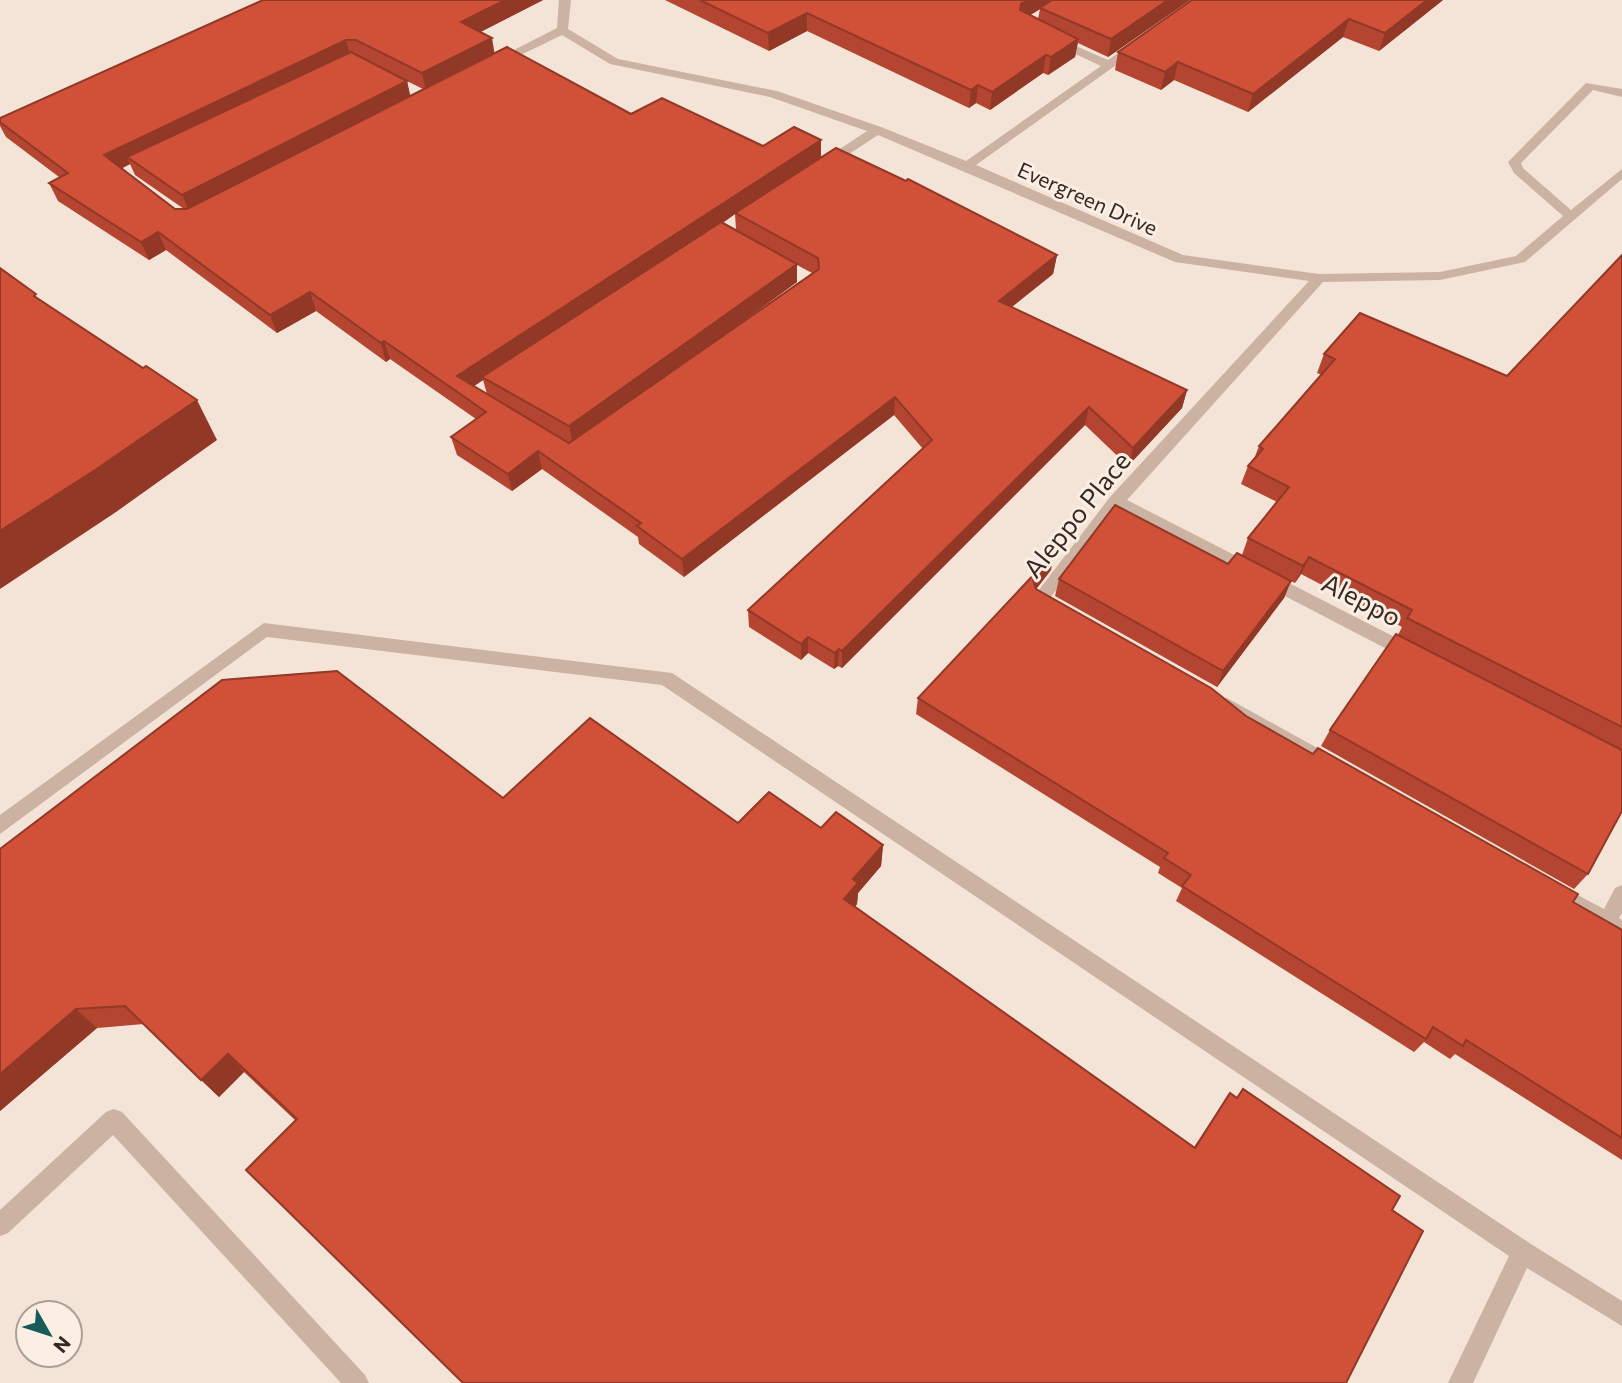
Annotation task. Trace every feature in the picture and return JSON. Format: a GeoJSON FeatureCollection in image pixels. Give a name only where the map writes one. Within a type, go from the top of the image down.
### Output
{"type":"FeatureCollection","features":[{"type":"Feature","properties":{"kind":"lane"},"geometry":{"type":"LineString","coordinates":[[488,68],[562,30],[565,0]]}},
{"type":"Feature","properties":{"kind":"lane","name":"Evergreen Drive"},"geometry":{"type":"LineString","coordinates":[[562,30],[614,62],[773,94],[877,130],[967,166],[1180,259],[1319,278],[1440,276],[1520,259],[1622,173]]}},
{"type":"Feature","properties":{"kind":"lane"},"geometry":{"type":"LineString","coordinates":[[967,166],[1151,36]]}},
{"type":"Feature","properties":{"kind":"lane"},"geometry":{"type":"LineString","coordinates":[[1048,37],[1110,65]]}},
{"type":"Feature","properties":{"kind":"lane"},"geometry":{"type":"LineString","coordinates":[[1570,216],[1518,170],[1514,162],[1590,86],[1622,93]]}},
{"type":"Feature","properties":{"kind":"lane"},"geometry":{"type":"LineString","coordinates":[[811,174],[877,130]]}},
{"type":"Feature","properties":{"kind":"lane","name":"Aleppo Place"},"geometry":{"type":"LineString","coordinates":[[1064,612],[1040,599],[1116,501],[1319,278]]}},
{"type":"Feature","properties":{"kind":"lane","name":"Aleppo"},"geometry":{"type":"LineString","coordinates":[[1116,501],[1424,660]]}},
{"type":"Feature","properties":{"kind":"lane"},"geometry":{"type":"LineString","coordinates":[[0,826],[264,630],[666,678],[1523,1252],[1622,1314]]}},
{"type":"Feature","properties":{"kind":"lane"},"geometry":{"type":"LineString","coordinates":[[1209,695],[1354,777]]}},
{"type":"Feature","properties":{"kind":"lane"},"geometry":{"type":"LineString","coordinates":[[1535,880],[1615,926],[1622,894]]}},
{"type":"Feature","properties":{"kind":"lane"},"geometry":{"type":"LineString","coordinates":[[0,1225],[114,1120],[357,1383]]}},
{"type":"Feature","properties":{"kind":"lane"},"geometry":{"type":"LineString","coordinates":[[1460,1383],[1523,1252]]}},
{"type":"Feature","properties":{"kind":"building"},"geometry":{"type":"Polygon","coordinates":[[[263,0],[505,0],[461,22],[492,38],[422,73],[356,40],[346,40],[104,155],[175,209],[187,209],[507,47],[631,114],[662,98],[763,146],[794,127],[821,140],[457,376],[569,443],[819,269],[818,258],[735,213],[836,148],[906,181],[908,179],[1057,255],[999,301],[1187,390],[1133,448],[1089,407],[842,651],[839,649],[835,653],[808,637],[801,644],[748,610],[932,440],[895,397],[682,559],[637,526],[641,523],[538,451],[508,474],[451,437],[486,412],[384,341],[381,343],[310,292],[270,315],[158,232],[141,242],[49,183],[68,173],[0,122],[0,118],[263,0]]]}},
{"type":"Feature","properties":{"kind":"building"},"geometry":{"type":"Polygon","coordinates":[[[700,0],[1028,0],[1021,4],[1020,10],[1078,39],[1051,57],[1046,55],[992,92],[978,85],[971,90],[807,13],[768,33],[700,0]]]}},
{"type":"Feature","properties":{"kind":"building"},"geometry":{"type":"Polygon","coordinates":[[[1052,0],[1168,0],[1111,39],[1040,8],[1052,0]]]}},
{"type":"Feature","properties":{"kind":"building"},"geometry":{"type":"Polygon","coordinates":[[[1192,0],[1427,0],[1385,33],[1349,19],[1253,94],[1178,62],[1165,72],[1118,52],[1192,0]]]}},
{"type":"Feature","properties":{"kind":"building"},"geometry":{"type":"Polygon","coordinates":[[[351,52],[407,81],[182,195],[127,157],[351,52]]]}},
{"type":"Feature","properties":{"kind":"building"},"geometry":{"type":"Polygon","coordinates":[[[721,222],[797,264],[569,426],[482,377],[721,222]]]}},
{"type":"Feature","properties":{"kind":"building"},"geometry":{"type":"Polygon","coordinates":[[[1622,255],[1622,727],[1407,618],[1412,610],[1309,557],[1303,566],[1248,538],[1289,487],[1248,466],[1263,449],[1259,446],[1335,359],[1324,354],[1360,313],[1507,376],[1622,255]]]}},
{"type":"Feature","properties":{"kind":"building"},"geometry":{"type":"Polygon","coordinates":[[[0,268],[36,294],[34,296],[197,400],[0,531],[0,268]]]}},
{"type":"Feature","properties":{"kind":"building"},"geometry":{"type":"Polygon","coordinates":[[[1115,505],[1228,564],[1237,553],[1291,581],[1223,671],[1059,579],[1115,505]]]}},
{"type":"Feature","properties":{"kind":"building"},"geometry":{"type":"Polygon","coordinates":[[[1054,553],[1033,580],[1036,589],[1211,688],[1246,716],[1313,754],[1318,748],[1578,894],[1573,902],[1622,930],[1622,1138],[1466,1040],[1463,1046],[1433,1027],[1426,1039],[1182,886],[1191,875],[1164,858],[1168,853],[918,698],[1054,553]]]}},
{"type":"Feature","properties":{"kind":"building"},"geometry":{"type":"Polygon","coordinates":[[[1396,634],[1622,750],[1622,811],[1588,874],[1330,730],[1396,634]]]}},
{"type":"Feature","properties":{"kind":"building"},"geometry":{"type":"Polygon","coordinates":[[[337,671],[503,798],[590,718],[738,823],[769,792],[821,828],[836,812],[883,845],[853,879],[858,883],[844,899],[1195,1148],[1230,1093],[1237,1098],[1243,1089],[1400,1196],[1392,1210],[1423,1231],[1346,1383],[463,1383],[246,1170],[297,1119],[228,1054],[201,1080],[125,1006],[76,1009],[0,1074],[0,849],[222,680],[337,671]]]}}]}
